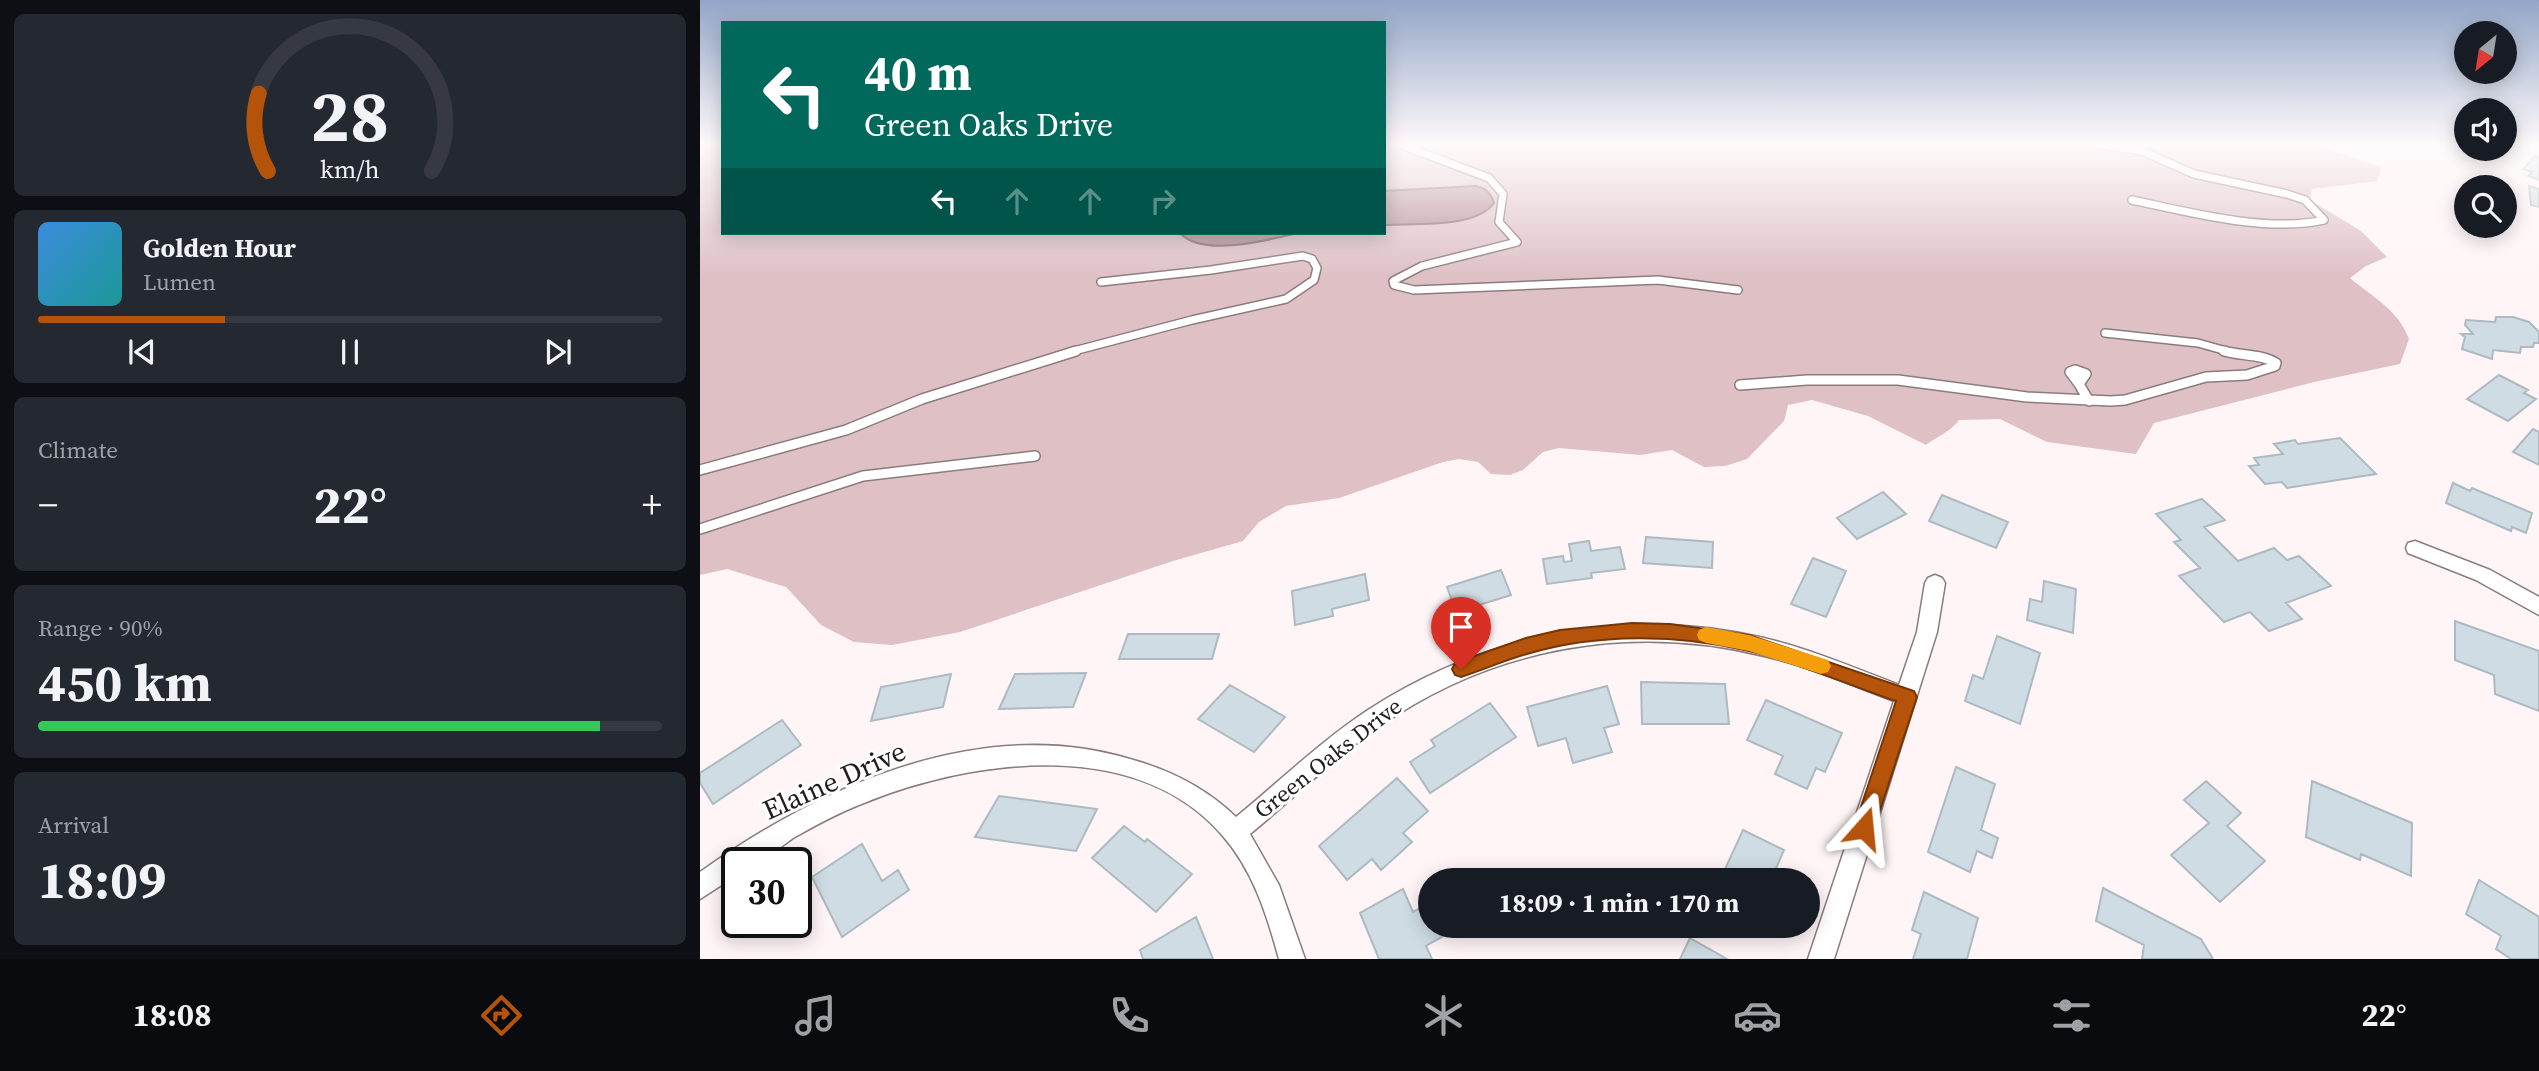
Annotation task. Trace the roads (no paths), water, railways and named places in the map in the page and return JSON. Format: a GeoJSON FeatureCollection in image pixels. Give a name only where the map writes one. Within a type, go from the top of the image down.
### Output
{"type":"FeatureCollection","features":[{"type":"Feature","properties":{"kind":"street"},"geometry":{"type":"LineString","coordinates":[[2416,548],[2483,576],[2539,607]]}},
{"type":"Feature","properties":{"kind":"street"},"geometry":{"type":"LineString","coordinates":[[1821,959],[1927,632],[1935,583]]}},
{"type":"Feature","properties":{"kind":"street","name":"Green Oaks Drive"},"geometry":{"type":"LineString","coordinates":[[1235,832],[1352,734],[1402,699],[1431,683],[1494,656],[1560,638],[1632,630],[1709,635],[1789,655],[1907,697]]}},
{"type":"Feature","properties":{"kind":"street","name":"Elaine Drive"},"geometry":{"type":"LineString","coordinates":[[700,887],[769,840],[869,791],[915,774],[962,762],[1010,755],[1066,755],[1099,759],[1139,769],[1174,785],[1206,806],[1235,832],[1265,880],[1292,959]]}},
{"type":"Feature","properties":{"kind":"lane"},"geometry":{"type":"LineString","coordinates":[[1500,189],[1503,194],[1499,222],[1517,243],[1422,266],[1400,276],[1393,281],[1394,285],[1414,290],[1658,280],[1738,290]]}},
{"type":"Feature","properties":{"kind":"lane"},"geometry":{"type":"LineString","coordinates":[[2132,200],[2221,217],[2304,223],[2324,220],[2314,206],[2287,194],[2263,189]]}},
{"type":"Feature","properties":{"kind":"lane"},"geometry":{"type":"LineString","coordinates":[[700,471],[846,430],[922,399],[1041,360],[1192,320],[1286,299],[1314,280],[1317,268],[1312,259],[1303,256],[1211,270],[1101,282]]}},
{"type":"Feature","properties":{"kind":"lane"},"geometry":{"type":"LineString","coordinates":[[1740,385],[1807,380],[1898,380],[2026,397],[2125,400],[2207,377],[2247,375],[2275,366],[2276,363],[2265,356],[2246,357],[2198,343],[2105,333]]}},
{"type":"Feature","properties":{"kind":"lane"},"geometry":{"type":"LineString","coordinates":[[2079,384],[2089,401]]}},
{"type":"Feature","properties":{"kind":"lane"},"geometry":{"type":"LineString","coordinates":[[700,528],[863,476],[1035,456]]}}]}
